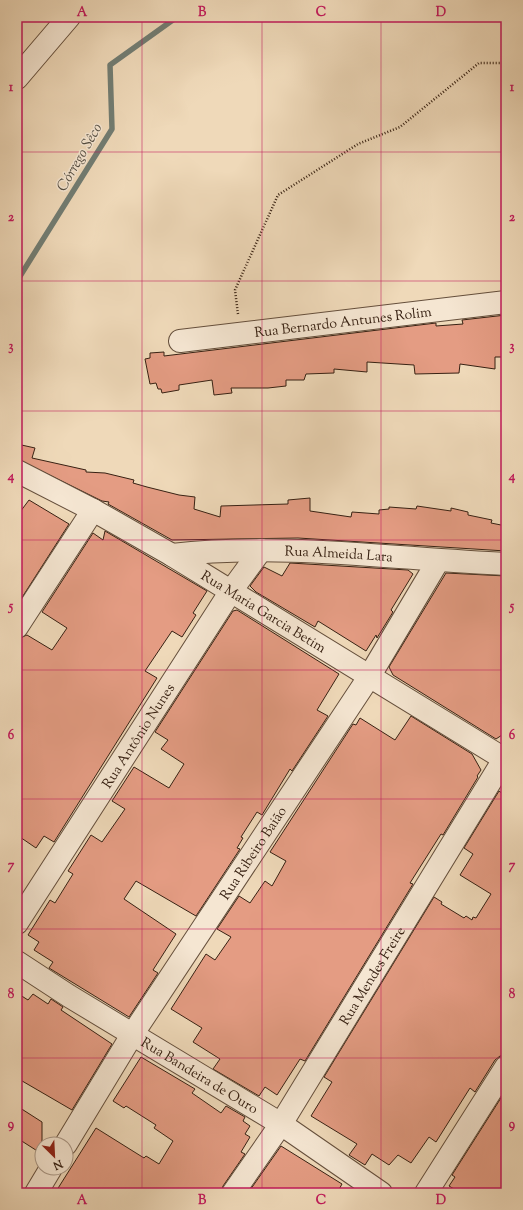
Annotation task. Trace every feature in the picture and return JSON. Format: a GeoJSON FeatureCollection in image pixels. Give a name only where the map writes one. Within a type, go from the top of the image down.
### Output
{"type":"FeatureCollection","features":[{"type":"Feature","properties":{"kind":"street"},"geometry":{"type":"LineString","coordinates":[[17,78],[69,17]]}},
{"type":"Feature","properties":{"kind":"street","name":"Rua Bernardo Antunes Rolim"},"geometry":{"type":"LineString","coordinates":[[180,341],[506,302]]}},
{"type":"Feature","properties":{"kind":"street","name":"Rua Maria Garcia Betim"},"geometry":{"type":"LineString","coordinates":[[17,471],[93,510],[172,555],[369,677],[505,758]]}},
{"type":"Feature","properties":{"kind":"street"},"geometry":{"type":"LineString","coordinates":[[17,627],[93,510]]}},
{"type":"Feature","properties":{"kind":"street","name":"Rua Almeida Lara"},"geometry":{"type":"LineString","coordinates":[[172,555],[224,550],[261,550],[333,552],[506,564]]}},
{"type":"Feature","properties":{"kind":"street","name":"Rua Antônio Nunes"},"geometry":{"type":"LineString","coordinates":[[17,923],[231,591],[261,550]]}},
{"type":"Feature","properties":{"kind":"street","name":"Rua Ribeiro Baião"},"geometry":{"type":"LineString","coordinates":[[71,1136],[132,1035],[369,677],[438,560]]}},
{"type":"Feature","properties":{"kind":"street","name":"Rua Mendes Freire"},"geometry":{"type":"LineString","coordinates":[[233,1193],[281,1124],[505,758]]}},
{"type":"Feature","properties":{"kind":"street","name":"Rua Bandeira de Ouro"},"geometry":{"type":"LineString","coordinates":[[17,962],[132,1035],[281,1124],[381,1193]]}},
{"type":"Feature","properties":{"kind":"street"},"geometry":{"type":"LineString","coordinates":[[426,1193],[506,1067]]}},
{"type":"Feature","properties":{"kind":"street"},"geometry":{"type":"LineString","coordinates":[[36,1193],[46,1176]]}},
{"type":"Feature","properties":{"kind":"path"},"geometry":{"type":"LineString","coordinates":[[240,334],[235,290],[278,195],[358,144],[400,127],[479,63],[506,63]]}},
{"type":"Feature","properties":{"kind":"building"},"geometry":{"type":"Polygon","coordinates":[[[506,315],[506,352],[504,352],[504,357],[495,357],[495,369],[460,364],[459,373],[415,374],[414,365],[367,362],[367,372],[334,369],[334,373],[306,374],[304,380],[286,380],[286,386],[268,388],[231,388],[232,393],[214,395],[212,380],[179,385],[179,390],[162,393],[161,389],[158,389],[156,383],[150,384],[145,359],[150,358],[150,353],[164,352],[164,356],[436,323],[436,326],[463,324],[462,320],[506,315]]]}},
{"type":"Feature","properties":{"kind":"building"},"geometry":{"type":"Polygon","coordinates":[[[17,444],[35,448],[32,458],[86,470],[86,472],[105,473],[134,480],[133,483],[147,487],[179,495],[195,497],[194,509],[220,517],[221,506],[288,504],[288,500],[310,498],[310,511],[351,517],[352,512],[379,514],[379,510],[389,509],[389,507],[416,509],[417,506],[451,511],[451,508],[468,512],[468,515],[492,520],[491,523],[506,526],[506,551],[298,538],[172,540],[108,504],[109,502],[102,501],[17,459],[17,444]]]}},
{"type":"Feature","properties":{"kind":"building"},"geometry":{"type":"Polygon","coordinates":[[[29,500],[69,524],[21,599],[17,596],[17,516],[29,500]]]}},
{"type":"Feature","properties":{"kind":"building"},"geometry":{"type":"Polygon","coordinates":[[[105,531],[207,591],[193,613],[196,615],[182,637],[172,631],[145,671],[157,678],[54,842],[44,836],[36,848],[17,835],[17,639],[27,635],[52,650],[67,628],[42,612],[93,533],[103,540],[105,531]]]}},
{"type":"Feature","properties":{"kind":"building"},"geometry":{"type":"Polygon","coordinates":[[[290,563],[408,570],[413,574],[391,610],[393,612],[377,638],[376,635],[366,651],[318,621],[315,627],[256,592],[250,586],[264,567],[282,576],[290,563]]]}},
{"type":"Feature","properties":{"kind":"building"},"geometry":{"type":"Polygon","coordinates":[[[446,573],[506,576],[506,730],[496,739],[393,675],[389,667],[446,573]]]}},
{"type":"Feature","properties":{"kind":"building"},"geometry":{"type":"Polygon","coordinates":[[[237,610],[339,674],[317,710],[328,716],[292,771],[290,769],[262,815],[257,812],[241,837],[243,838],[237,848],[240,849],[196,916],[136,881],[124,899],[176,934],[153,970],[158,973],[129,1017],[49,968],[53,962],[34,950],[39,942],[28,935],[50,900],[55,903],[73,874],[68,871],[91,835],[102,842],[125,809],[112,801],[134,767],[169,788],[184,764],[161,749],[168,740],[155,732],[233,611],[237,610]]]}},
{"type":"Feature","properties":{"kind":"building"},"geometry":{"type":"Polygon","coordinates":[[[411,716],[472,754],[481,770],[443,835],[441,834],[410,883],[413,884],[305,1061],[300,1059],[277,1095],[265,1087],[259,1096],[213,1069],[220,1059],[193,1042],[202,1028],[171,1009],[206,954],[215,960],[231,937],[217,929],[239,896],[250,903],[265,881],[272,886],[286,861],[270,852],[353,724],[356,725],[360,718],[395,740],[411,716]]]}},
{"type":"Feature","properties":{"kind":"building"},"geometry":{"type":"Polygon","coordinates":[[[499,791],[506,796],[506,1055],[500,1056],[495,1060],[475,1092],[470,1088],[436,1142],[429,1137],[411,1163],[398,1155],[389,1165],[372,1154],[365,1165],[349,1155],[357,1144],[311,1116],[332,1082],[324,1077],[434,897],[442,902],[441,904],[464,918],[466,916],[472,920],[473,917],[476,918],[491,894],[460,875],[473,854],[464,848],[499,791]]]}},
{"type":"Feature","properties":{"kind":"building"},"geometry":{"type":"Polygon","coordinates":[[[17,993],[28,1000],[33,994],[48,1004],[51,999],[63,1007],[61,1010],[112,1044],[72,1110],[17,1078],[17,993]]]}},
{"type":"Feature","properties":{"kind":"building"},"geometry":{"type":"Polygon","coordinates":[[[141,1057],[195,1089],[192,1093],[221,1113],[226,1106],[245,1117],[243,1121],[250,1126],[245,1134],[250,1137],[241,1152],[245,1154],[223,1186],[221,1193],[55,1193],[66,1176],[74,1176],[74,1163],[96,1128],[144,1158],[146,1156],[159,1164],[173,1141],[154,1128],[156,1125],[126,1106],[124,1108],[113,1101],[141,1057]]]}},
{"type":"Feature","properties":{"kind":"building"},"geometry":{"type":"Polygon","coordinates":[[[506,1090],[506,1193],[461,1193],[449,1186],[455,1177],[452,1175],[506,1090]]]}},
{"type":"Feature","properties":{"kind":"building"},"geometry":{"type":"Polygon","coordinates":[[[17,1106],[42,1122],[42,1136],[34,1136],[34,1149],[17,1138],[17,1106]]]}},
{"type":"Feature","properties":{"kind":"building"},"geometry":{"type":"Polygon","coordinates":[[[281,1146],[342,1184],[337,1193],[248,1193],[281,1146]]]}},
{"type":"Feature","properties":{"kind":"waterway","name":"Córrego Sêco"},"geometry":{"type":"LineString","coordinates":[[17,281],[112,129],[110,65],[177,17]]}}]}
